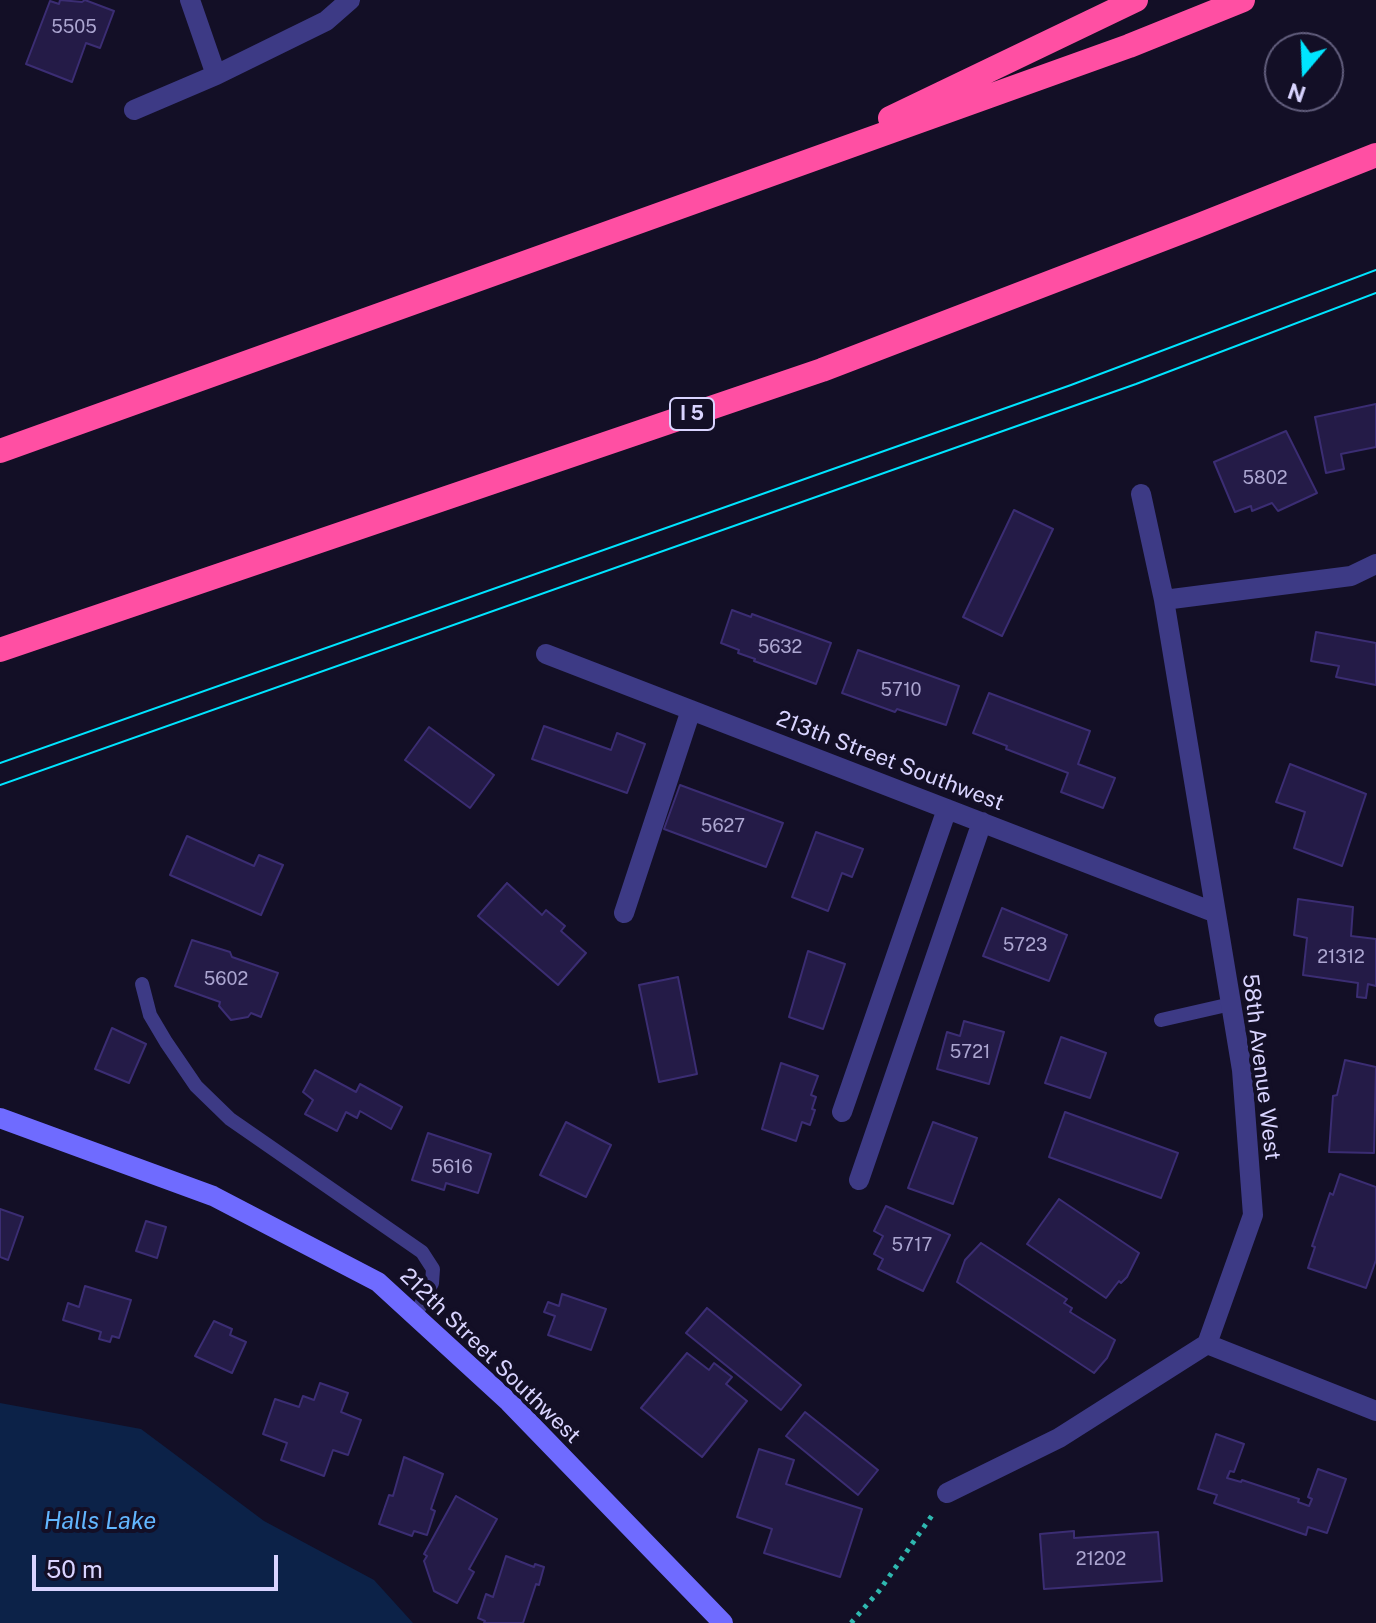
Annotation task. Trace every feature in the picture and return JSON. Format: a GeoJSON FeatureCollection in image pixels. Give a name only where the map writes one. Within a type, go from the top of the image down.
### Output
{"type":"FeatureCollection","features":[{"type":"Feature","properties":{"kind":"highway"},"geometry":{"type":"LineString","coordinates":[[768,176],[1136,0]]}},
{"type":"Feature","properties":{"kind":"highway"},"geometry":{"type":"LineString","coordinates":[[0,451],[1129,46],[1243,0]]}},
{"type":"Feature","properties":{"kind":"highway","name":"I 5"},"geometry":{"type":"LineString","coordinates":[[0,650],[822,370],[1376,155]]}},
{"type":"Feature","properties":{"kind":"main road","name":"212th Street Southwest"},"geometry":{"type":"LineString","coordinates":[[0,1118],[213,1196],[378,1282],[509,1402],[723,1623]]}},
{"type":"Feature","properties":{"kind":"street"},"geometry":{"type":"LineString","coordinates":[[190,0],[216,75]]}},
{"type":"Feature","properties":{"kind":"street"},"geometry":{"type":"LineString","coordinates":[[134,110],[216,75],[326,21],[350,0]]}},
{"type":"Feature","properties":{"kind":"street","name":"58th Avenue West"},"geometry":{"type":"LineString","coordinates":[[1141,494],[1164,600],[1242,1070],[1253,1215],[1207,1344]]}},
{"type":"Feature","properties":{"kind":"street"},"geometry":{"type":"LineString","coordinates":[[1164,600],[1351,576],[1376,564]]}},
{"type":"Feature","properties":{"kind":"street","name":"213th Street Southwest"},"geometry":{"type":"LineString","coordinates":[[546,654],[1216,913]]}},
{"type":"Feature","properties":{"kind":"street"},"geometry":{"type":"LineString","coordinates":[[624,913],[691,710]]}},
{"type":"Feature","properties":{"kind":"street"},"geometry":{"type":"LineString","coordinates":[[842,1112],[947,809]]}},
{"type":"Feature","properties":{"kind":"street"},"geometry":{"type":"LineString","coordinates":[[859,1180],[982,822]]}},
{"type":"Feature","properties":{"kind":"street"},"geometry":{"type":"LineString","coordinates":[[947,1493],[1059,1438],[1207,1344],[1376,1411]]}},
{"type":"Feature","properties":{"kind":"lane"},"geometry":{"type":"LineString","coordinates":[[142,984],[150,1015],[166,1042],[196,1086],[230,1119],[422,1252],[433,1269],[432,1283],[415,1316]]}},
{"type":"Feature","properties":{"kind":"lane"},"geometry":{"type":"LineString","coordinates":[[1161,1020],[1231,1004]]}},
{"type":"Feature","properties":{"kind":"path"},"geometry":{"type":"LineString","coordinates":[[851,1623],[879,1591],[947,1493]]}},
{"type":"Feature","properties":{"kind":"water","name":"Halls Lake"},"geometry":{"type":"Polygon","coordinates":[[[0,1403],[141,1429],[264,1521],[374,1580],[413,1623],[0,1623],[0,1403]]]}},
{"type":"Feature","properties":{"kind":"building"},"geometry":{"type":"Polygon","coordinates":[[[60,0],[85,0],[114,11],[100,48],[86,43],[72,82],[26,64],[50,1],[59,4],[60,0]]]}},
{"type":"Feature","properties":{"kind":"building"},"geometry":{"type":"Polygon","coordinates":[[[1376,404],[1376,447],[1341,454],[1344,469],[1326,473],[1315,417],[1376,404]]]}},
{"type":"Feature","properties":{"kind":"building"},"geometry":{"type":"Polygon","coordinates":[[[1286,431],[1317,493],[1278,511],[1272,503],[1252,511],[1251,506],[1235,512],[1214,462],[1286,431]]]}},
{"type":"Feature","properties":{"kind":"building"},"geometry":{"type":"Polygon","coordinates":[[[1014,510],[1053,529],[1002,636],[963,617],[1014,510]]]}},
{"type":"Feature","properties":{"kind":"building"},"geometry":{"type":"Polygon","coordinates":[[[732,610],[751,617],[752,614],[831,643],[816,684],[754,661],[738,653],[739,650],[721,643],[732,610]]]}},
{"type":"Feature","properties":{"kind":"building"},"geometry":{"type":"Polygon","coordinates":[[[1316,632],[1376,643],[1376,685],[1336,677],[1339,666],[1311,661],[1316,632]]]}},
{"type":"Feature","properties":{"kind":"building"},"geometry":{"type":"Polygon","coordinates":[[[858,650],[959,686],[946,725],[897,709],[895,712],[842,693],[858,650]]]}},
{"type":"Feature","properties":{"kind":"building"},"geometry":{"type":"Polygon","coordinates":[[[989,693],[1090,731],[1078,764],[1115,778],[1103,808],[1061,792],[1068,773],[973,733],[989,693]]]}},
{"type":"Feature","properties":{"kind":"building"},"geometry":{"type":"Polygon","coordinates":[[[544,726],[611,750],[617,733],[645,744],[627,793],[532,759],[544,726]]]}},
{"type":"Feature","properties":{"kind":"building"},"geometry":{"type":"Polygon","coordinates":[[[429,727],[494,775],[470,808],[405,760],[429,727]]]}},
{"type":"Feature","properties":{"kind":"building"},"geometry":{"type":"Polygon","coordinates":[[[1290,764],[1366,794],[1342,866],[1294,848],[1305,812],[1276,802],[1290,764]]]}},
{"type":"Feature","properties":{"kind":"building"},"geometry":{"type":"Polygon","coordinates":[[[680,785],[783,823],[766,867],[664,829],[680,785]]]}},
{"type":"Feature","properties":{"kind":"building"},"geometry":{"type":"Polygon","coordinates":[[[816,832],[863,849],[852,877],[842,873],[828,911],[792,897],[816,832]]]}},
{"type":"Feature","properties":{"kind":"building"},"geometry":{"type":"Polygon","coordinates":[[[187,836],[254,866],[259,855],[283,865],[261,915],[170,875],[187,836]]]}},
{"type":"Feature","properties":{"kind":"building"},"geometry":{"type":"Polygon","coordinates":[[[507,883],[542,915],[546,910],[565,926],[561,931],[586,953],[558,985],[478,916],[507,883]]]}},
{"type":"Feature","properties":{"kind":"building"},"geometry":{"type":"Polygon","coordinates":[[[1298,899],[1353,907],[1351,936],[1376,939],[1376,986],[1368,984],[1366,998],[1357,997],[1358,983],[1303,975],[1307,938],[1294,935],[1298,899]]]}},
{"type":"Feature","properties":{"kind":"building"},"geometry":{"type":"Polygon","coordinates":[[[1002,908],[1067,935],[1049,981],[983,956],[1002,908]]]}},
{"type":"Feature","properties":{"kind":"building"},"geometry":{"type":"Polygon","coordinates":[[[192,940],[230,952],[232,957],[278,973],[261,1017],[251,1013],[248,1017],[231,1020],[219,1006],[220,1002],[175,986],[192,940]]]}},
{"type":"Feature","properties":{"kind":"building"},"geometry":{"type":"Polygon","coordinates":[[[808,951],[845,964],[823,1029],[789,1017],[808,951]]]}},
{"type":"Feature","properties":{"kind":"building"},"geometry":{"type":"Polygon","coordinates":[[[678,977],[697,1074],[659,1082],[639,985],[678,977]]]}},
{"type":"Feature","properties":{"kind":"building"},"geometry":{"type":"Polygon","coordinates":[[[964,1021],[1004,1032],[989,1084],[937,1069],[947,1032],[960,1036],[964,1021]]]}},
{"type":"Feature","properties":{"kind":"building"},"geometry":{"type":"Polygon","coordinates":[[[112,1028],[146,1044],[129,1083],[95,1069],[112,1028]]]}},
{"type":"Feature","properties":{"kind":"building"},"geometry":{"type":"Polygon","coordinates":[[[1061,1037],[1106,1053],[1090,1098],[1045,1083],[1061,1037]]]}},
{"type":"Feature","properties":{"kind":"building"},"geometry":{"type":"Polygon","coordinates":[[[1345,1060],[1376,1067],[1374,1153],[1329,1152],[1333,1096],[1337,1095],[1345,1060]]]}},
{"type":"Feature","properties":{"kind":"building"},"geometry":{"type":"Polygon","coordinates":[[[781,1063],[818,1076],[811,1095],[816,1097],[810,1125],[802,1122],[796,1141],[762,1129],[781,1063]]]}},
{"type":"Feature","properties":{"kind":"building"},"geometry":{"type":"Polygon","coordinates":[[[315,1070],[356,1092],[360,1084],[402,1107],[391,1129],[360,1111],[357,1118],[346,1112],[337,1131],[305,1114],[313,1100],[303,1092],[315,1070]]]}},
{"type":"Feature","properties":{"kind":"building"},"geometry":{"type":"Polygon","coordinates":[[[1065,1112],[1178,1153],[1161,1198],[1049,1157],[1065,1112]]]}},
{"type":"Feature","properties":{"kind":"building"},"geometry":{"type":"Polygon","coordinates":[[[566,1122],[611,1145],[586,1197],[540,1175],[566,1122]]]}},
{"type":"Feature","properties":{"kind":"building"},"geometry":{"type":"Polygon","coordinates":[[[933,1122],[977,1138],[953,1204],[908,1188],[933,1122]]]}},
{"type":"Feature","properties":{"kind":"building"},"geometry":{"type":"Polygon","coordinates":[[[428,1133],[491,1154],[478,1193],[446,1183],[444,1190],[412,1180],[428,1133]]]}},
{"type":"Feature","properties":{"kind":"building"},"geometry":{"type":"Polygon","coordinates":[[[1340,1174],[1376,1187],[1376,1260],[1366,1288],[1308,1268],[1330,1193],[1333,1195],[1340,1174]]]}},
{"type":"Feature","properties":{"kind":"building"},"geometry":{"type":"Polygon","coordinates":[[[1059,1199],[1139,1253],[1127,1277],[1121,1283],[1119,1281],[1106,1298],[1027,1244],[1059,1199]]]}},
{"type":"Feature","properties":{"kind":"building"},"geometry":{"type":"Polygon","coordinates":[[[886,1206],[950,1235],[923,1291],[878,1269],[883,1259],[874,1254],[883,1236],[874,1231],[886,1206]]]}},
{"type":"Feature","properties":{"kind":"building"},"geometry":{"type":"Polygon","coordinates":[[[0,1209],[23,1217],[8,1260],[0,1257],[0,1209]]]}},
{"type":"Feature","properties":{"kind":"building"},"geometry":{"type":"Polygon","coordinates":[[[146,1221],[166,1227],[157,1258],[136,1251],[146,1221]]]}},
{"type":"Feature","properties":{"kind":"building"},"geometry":{"type":"Polygon","coordinates":[[[981,1243],[1067,1299],[1064,1303],[1072,1308],[1070,1312],[1115,1340],[1107,1358],[1094,1373],[957,1282],[965,1260],[981,1243]]]}},
{"type":"Feature","properties":{"kind":"building"},"geometry":{"type":"Polygon","coordinates":[[[85,1286],[131,1300],[119,1338],[112,1336],[110,1342],[99,1339],[101,1332],[63,1320],[68,1303],[79,1307],[85,1286]]]}},
{"type":"Feature","properties":{"kind":"building"},"geometry":{"type":"Polygon","coordinates":[[[562,1294],[606,1309],[591,1350],[548,1335],[555,1316],[544,1312],[548,1302],[559,1306],[562,1294]]]}},
{"type":"Feature","properties":{"kind":"building"},"geometry":{"type":"Polygon","coordinates":[[[707,1308],[801,1385],[781,1410],[686,1333],[707,1308]]]}},
{"type":"Feature","properties":{"kind":"building"},"geometry":{"type":"Polygon","coordinates":[[[214,1321],[232,1329],[230,1335],[246,1342],[232,1373],[195,1356],[214,1321]]]}},
{"type":"Feature","properties":{"kind":"building"},"geometry":{"type":"Polygon","coordinates":[[[687,1353],[709,1370],[714,1363],[732,1377],[726,1384],[747,1401],[702,1457],[641,1408],[687,1353]]]}},
{"type":"Feature","properties":{"kind":"building"},"geometry":{"type":"Polygon","coordinates":[[[320,1383],[348,1393],[341,1412],[361,1420],[348,1455],[333,1450],[324,1476],[281,1460],[287,1443],[263,1434],[275,1399],[299,1407],[303,1396],[314,1400],[320,1383]]]}},
{"type":"Feature","properties":{"kind":"building"},"geometry":{"type":"Polygon","coordinates":[[[805,1412],[878,1470],[858,1495],[786,1436],[805,1412]]]}},
{"type":"Feature","properties":{"kind":"building"},"geometry":{"type":"Polygon","coordinates":[[[1216,1434],[1244,1444],[1234,1472],[1230,1471],[1227,1478],[1299,1499],[1298,1502],[1309,1506],[1312,1499],[1308,1497],[1318,1469],[1346,1479],[1327,1533],[1308,1527],[1306,1535],[1214,1503],[1217,1495],[1198,1489],[1216,1434]]]}},
{"type":"Feature","properties":{"kind":"building"},"geometry":{"type":"Polygon","coordinates":[[[759,1449],[794,1460],[786,1484],[862,1509],[840,1577],[764,1553],[772,1529],[737,1517],[759,1449]]]}},
{"type":"Feature","properties":{"kind":"building"},"geometry":{"type":"Polygon","coordinates":[[[404,1457],[443,1474],[431,1509],[435,1511],[427,1535],[414,1531],[412,1536],[379,1524],[389,1495],[393,1496],[404,1457]]]}},
{"type":"Feature","properties":{"kind":"building"},"geometry":{"type":"Polygon","coordinates":[[[456,1496],[497,1519],[469,1569],[474,1572],[457,1603],[434,1591],[424,1561],[427,1556],[424,1554],[456,1496]]]}},
{"type":"Feature","properties":{"kind":"building"},"geometry":{"type":"Polygon","coordinates":[[[1074,1531],[1074,1538],[1158,1532],[1162,1581],[1044,1589],[1040,1534],[1074,1531]]]}},
{"type":"Feature","properties":{"kind":"building"},"geometry":{"type":"Polygon","coordinates":[[[506,1556],[534,1567],[535,1564],[544,1567],[539,1585],[536,1584],[523,1623],[484,1623],[478,1618],[486,1594],[493,1597],[506,1556]]]}},
{"type":"Feature","properties":{"kind":"tram line"},"geometry":{"type":"LineString","coordinates":[[0,763],[1071,385],[1376,270]]}},
{"type":"Feature","properties":{"kind":"tram line"},"geometry":{"type":"LineString","coordinates":[[0,785],[1136,384],[1376,293]]}}]}
